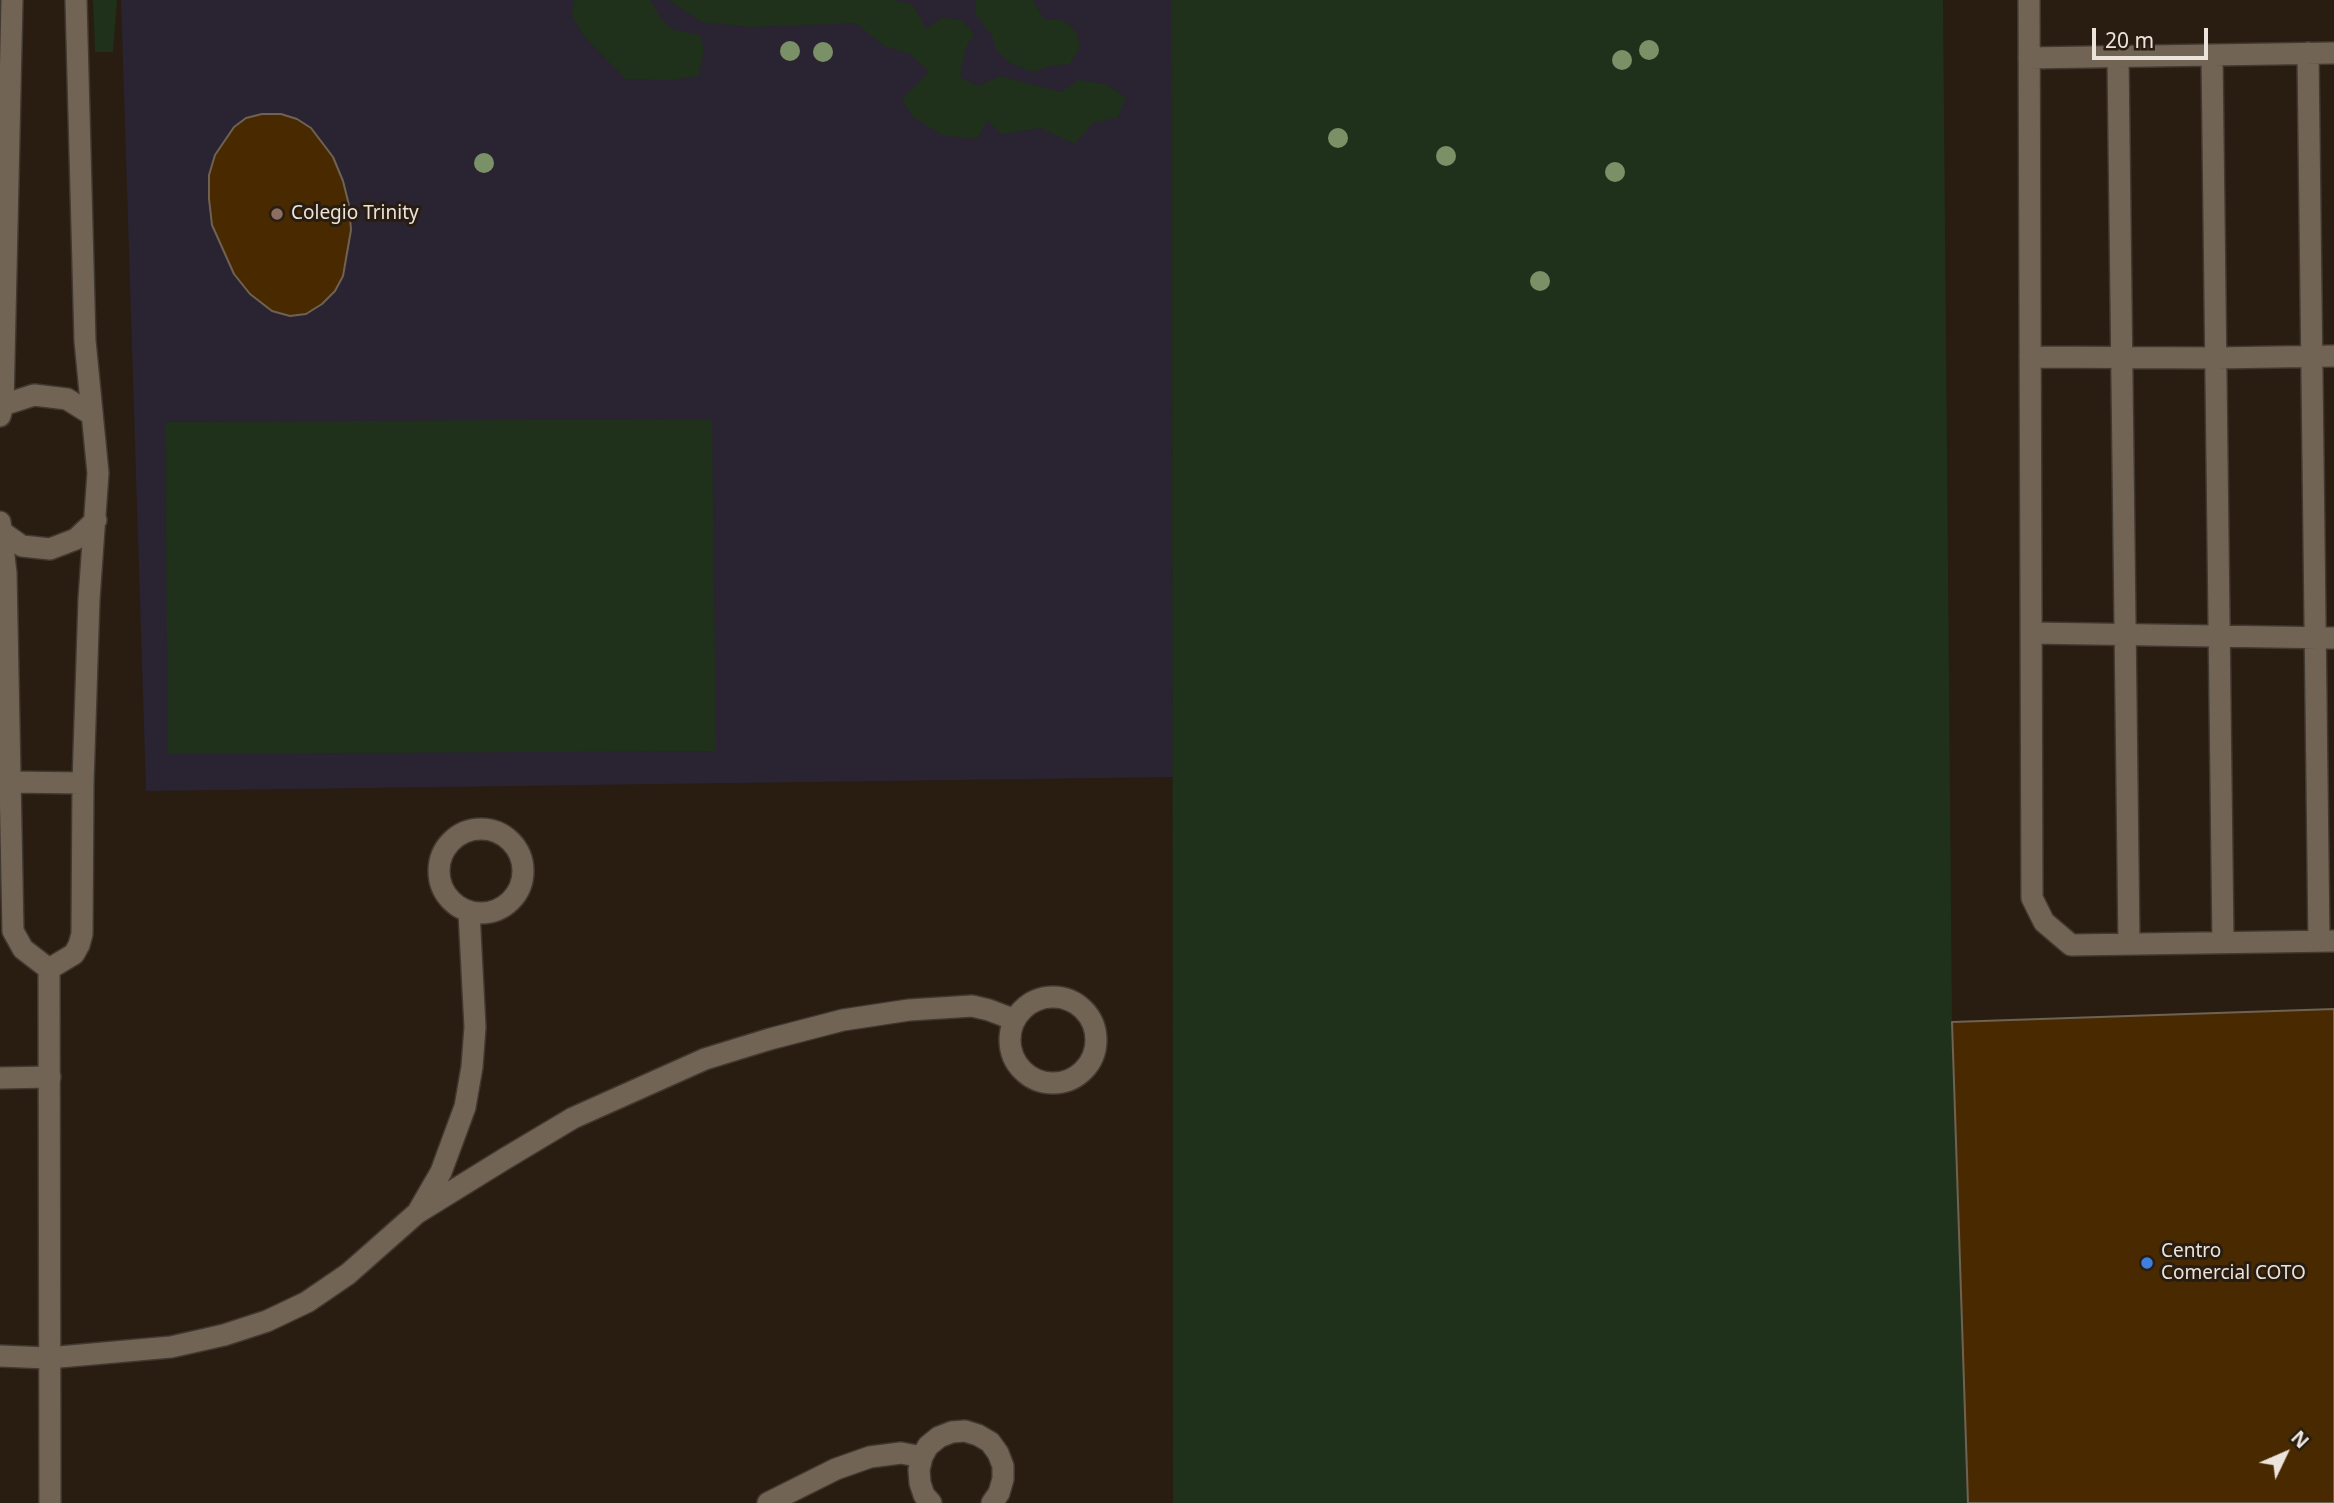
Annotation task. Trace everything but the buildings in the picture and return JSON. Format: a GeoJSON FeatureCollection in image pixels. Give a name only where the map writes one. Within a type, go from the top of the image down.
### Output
{"type":"FeatureCollection","features":[{"type":"Feature","properties":{"kind":"street"},"geometry":{"type":"LineString","coordinates":[[12,0],[1,410],[34,394],[66,399],[91,414]]}},
{"type":"Feature","properties":{"kind":"street"},"geometry":{"type":"LineString","coordinates":[[49,969],[74,954],[82,934],[83,783],[89,599],[96,520],[97,473],[84,327],[76,0]]}},
{"type":"Feature","properties":{"kind":"street"},"geometry":{"type":"LineString","coordinates":[[2029,0],[2032,898],[2045,922],[2071,945],[2326,941],[2324,638],[2311,357],[2308,54]]}},
{"type":"Feature","properties":{"kind":"street"},"geometry":{"type":"LineString","coordinates":[[2029,58],[2334,53]]}},
{"type":"Feature","properties":{"kind":"street"},"geometry":{"type":"LineString","coordinates":[[2212,55],[2223,943]]}},
{"type":"Feature","properties":{"kind":"street"},"geometry":{"type":"LineString","coordinates":[[2118,57],[2129,944]]}},
{"type":"Feature","properties":{"kind":"street"},"geometry":{"type":"LineString","coordinates":[[2030,357],[2334,356]]}},
{"type":"Feature","properties":{"kind":"street"},"geometry":{"type":"LineString","coordinates":[[1,527],[22,545],[50,549],[76,539],[96,520]]}},
{"type":"Feature","properties":{"kind":"street"},"geometry":{"type":"LineString","coordinates":[[1,527],[6,573],[13,931],[23,949],[49,969]]}},
{"type":"Feature","properties":{"kind":"street"},"geometry":{"type":"LineString","coordinates":[[2032,633],[2324,638]]}},
{"type":"Feature","properties":{"kind":"street"},"geometry":{"type":"LineString","coordinates":[[10,782],[83,783]]}},
{"type":"Feature","properties":{"kind":"street"},"geometry":{"type":"LineString","coordinates":[[472,829],[500,832],[511,841],[519,853],[523,880],[508,904],[496,911],[469,912],[446,896],[438,869],[441,856],[448,843],[459,834],[472,829]]}},
{"type":"Feature","properties":{"kind":"street"},"geometry":{"type":"LineString","coordinates":[[417,1213],[441,1172],[465,1107],[472,1067],[475,1027],[469,912]]}},
{"type":"Feature","properties":{"kind":"street"},"geometry":{"type":"LineString","coordinates":[[49,969],[50,1503]]}},
{"type":"Feature","properties":{"kind":"street"},"geometry":{"type":"LineString","coordinates":[[1057,996],[1070,1000],[1081,1007],[1091,1019],[1096,1033],[1096,1049],[1080,1074],[1067,1081],[1052,1083],[1037,1080],[1024,1072],[1011,1049],[1010,1035],[1015,1020],[1020,1011],[1043,997],[1057,996]]}},
{"type":"Feature","properties":{"kind":"street"},"geometry":{"type":"LineString","coordinates":[[0,1356],[48,1358],[172,1347],[224,1335],[267,1321],[307,1302],[348,1274],[417,1213],[573,1118],[705,1059],[843,1020],[909,1010],[972,1006],[1015,1020]]}},
{"type":"Feature","properties":{"kind":"street"},"geometry":{"type":"LineString","coordinates":[[0,1078],[50,1077]]}},
{"type":"Feature","properties":{"kind":"street"},"geometry":{"type":"LineString","coordinates":[[931,1503],[924,1495],[920,1483],[922,1457],[928,1446],[939,1437],[951,1432],[965,1431],[984,1438],[998,1453],[1003,1466],[999,1493],[992,1503]]}},
{"type":"Feature","properties":{"kind":"street"},"geometry":{"type":"LineString","coordinates":[[768,1503],[836,1469],[870,1457],[901,1453],[922,1457]]}},
{"type":"Feature","properties":{"kind":"shaded area"},"geometry":{"type":"Polygon","coordinates":[[[121,0],[1172,0],[1173,777],[146,791],[121,0]]]}},
{"type":"Feature","properties":{"kind":"green space"},"geometry":{"type":"Polygon","coordinates":[[[93,0],[117,0],[113,52],[95,52],[93,0]]]}},
{"type":"Feature","properties":{"kind":"green space"},"geometry":{"type":"Polygon","coordinates":[[[574,0],[650,0],[661,19],[674,30],[700,35],[704,51],[698,76],[671,80],[626,79],[583,35],[572,15],[574,0]]]}},
{"type":"Feature","properties":{"kind":"green space"},"geometry":{"type":"Polygon","coordinates":[[[669,0],[892,0],[912,4],[926,29],[942,18],[961,20],[974,34],[965,50],[960,77],[978,86],[1000,76],[1061,92],[1079,80],[1105,84],[1126,97],[1118,117],[1093,123],[1075,144],[1040,128],[1002,134],[987,120],[977,139],[942,135],[912,116],[902,99],[929,72],[910,54],[884,46],[856,23],[751,27],[702,22],[669,0]]]}},
{"type":"Feature","properties":{"kind":"green space"},"geometry":{"type":"Polygon","coordinates":[[[976,0],[1033,0],[1044,19],[1060,20],[1069,24],[1077,34],[1080,48],[1070,64],[1033,72],[1010,63],[996,49],[992,36],[975,13],[976,0]]]}},
{"type":"Feature","properties":{"kind":"green space"},"geometry":{"type":"Polygon","coordinates":[[[1172,0],[1943,0],[1952,1022],[1968,1503],[1173,1503],[1172,0]]]}},
{"type":"Feature","properties":{"kind":"green space"},"geometry":{"type":"Polygon","coordinates":[[[712,419],[716,751],[168,754],[165,422],[712,419]]]}},
{"type":"Feature","properties":{"kind":"place","name":"Colegio Trinity"},"geometry":{"type":"Point","coordinates":[277,214]}},
{"type":"Feature","properties":{"kind":"place","name":"Centro Comercial COTO"},"geometry":{"type":"Point","coordinates":[2147,1263]}}]}
